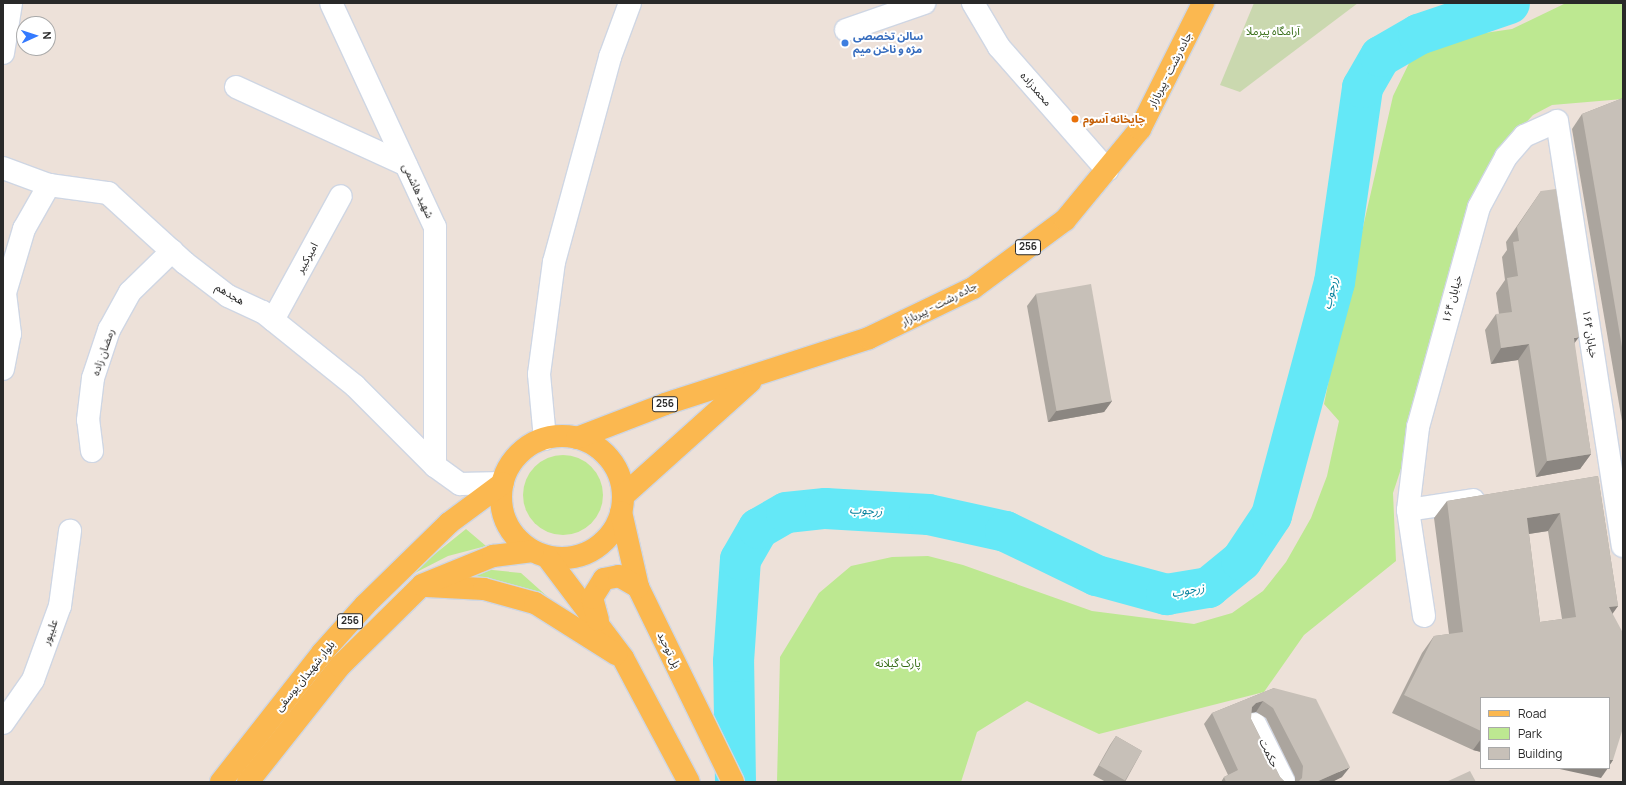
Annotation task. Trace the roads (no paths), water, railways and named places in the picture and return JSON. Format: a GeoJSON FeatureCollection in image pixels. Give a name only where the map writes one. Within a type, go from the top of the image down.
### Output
{"type":"FeatureCollection","features":[{"type":"Feature","properties":{"kind":"main road","name":"جاده رشت - پیربازار"},"geometry":{"type":"LineString","coordinates":[[577,438],[665,404],[755,378],[869,338],[973,288],[1065,220],[1107,170],[1140,129],[1203,3]]}},
{"type":"Feature","properties":{"kind":"main road"},"geometry":{"type":"LineString","coordinates":[[622,504],[755,378]]}},
{"type":"Feature","properties":{"kind":"main road","name":"256"},"geometry":{"type":"LineString","coordinates":[[577,438],[545,439],[518,455],[503,483],[502,506],[510,529],[540,554],[563,559],[593,550],[615,527],[622,504]]}},
{"type":"Feature","properties":{"kind":"main road"},"geometry":{"type":"LineString","coordinates":[[577,438],[604,453],[621,480],[622,504]]}},
{"type":"Feature","properties":{"kind":"main road","name":"بلوار شهیدان یوسفی"},"geometry":{"type":"LineString","coordinates":[[221,782],[322,653],[365,605],[449,523],[503,483]]}},
{"type":"Feature","properties":{"kind":"main road","name":"پل توحید"},"geometry":{"type":"LineString","coordinates":[[622,504],[638,587],[733,782]]}},
{"type":"Feature","properties":{"kind":"main road"},"geometry":{"type":"LineString","coordinates":[[540,554],[598,621],[623,658],[689,782]]}},
{"type":"Feature","properties":{"kind":"main road","name":"بلوار شهیدان یوسفی"},"geometry":{"type":"LineString","coordinates":[[248,782],[340,666],[422,585],[493,556],[540,554]]}},
{"type":"Feature","properties":{"kind":"main road"},"geometry":{"type":"LineString","coordinates":[[598,621],[592,598],[604,579],[619,576],[638,587]]}},
{"type":"Feature","properties":{"kind":"main road"},"geometry":{"type":"LineString","coordinates":[[422,585],[484,590],[535,603],[623,658]]}},
{"type":"Feature","properties":{"kind":"street","name":"شهید هاشمی"},"geometry":{"type":"LineString","coordinates":[[331,3],[435,228],[435,466]]}},
{"type":"Feature","properties":{"kind":"street"},"geometry":{"type":"LineString","coordinates":[[545,439],[539,374],[554,262],[610,57],[630,3]]}},
{"type":"Feature","properties":{"kind":"street"},"geometry":{"type":"LineString","coordinates":[[846,30],[924,3]]}},
{"type":"Feature","properties":{"kind":"street","name":"محمدزاده"},"geometry":{"type":"LineString","coordinates":[[973,3],[999,47],[1107,170]]}},
{"type":"Feature","properties":{"kind":"street"},"geometry":{"type":"LineString","coordinates":[[3,53],[8,10]]}},
{"type":"Feature","properties":{"kind":"street"},"geometry":{"type":"LineString","coordinates":[[236,87],[406,165]]}},
{"type":"Feature","properties":{"kind":"street","name":"۱۶۴ خیابان"},"geometry":{"type":"LineString","coordinates":[[1557,121],[1623,546]]}},
{"type":"Feature","properties":{"kind":"street","name":"خیابان ۱۶۴"},"geometry":{"type":"LineString","coordinates":[[1424,616],[1408,510],[1418,427],[1479,207],[1506,157],[1524,136],[1557,121]]}},
{"type":"Feature","properties":{"kind":"street","name":"هجدهم"},"geometry":{"type":"LineString","coordinates":[[3,168],[49,185],[108,193],[172,251],[228,296],[273,320],[355,386],[435,466],[460,484],[503,483]]}},
{"type":"Feature","properties":{"kind":"street"},"geometry":{"type":"LineString","coordinates":[[3,369],[10,334],[5,285],[24,229],[49,185]]}},
{"type":"Feature","properties":{"kind":"street","name":"امیرکبیر"},"geometry":{"type":"LineString","coordinates":[[273,320],[341,196]]}},
{"type":"Feature","properties":{"kind":"street","name":"رمضان زاده"},"geometry":{"type":"LineString","coordinates":[[92,450],[88,420],[94,378],[109,330],[130,292],[172,251]]}},
{"type":"Feature","properties":{"kind":"street"},"geometry":{"type":"LineString","coordinates":[[1589,481],[1612,477]]}},
{"type":"Feature","properties":{"kind":"street"},"geometry":{"type":"LineString","coordinates":[[1408,510],[1495,496]]}},
{"type":"Feature","properties":{"kind":"street","name":"علیپور"},"geometry":{"type":"LineString","coordinates":[[3,723],[32,680],[60,606],[70,531]]}},
{"type":"Feature","properties":{"kind":"street","name":"حکمت"},"geometry":{"type":"LineString","coordinates":[[1255,724],[1284,782]]}},
{"type":"Feature","properties":{"kind":"waterway","name":"زرجوب"},"geometry":{"type":"LineString","coordinates":[[735,782],[733,661],[740,559],[758,528],[786,512],[825,508],[928,514],[1005,531],[1096,575],[1166,594],[1208,587],[1241,560],[1271,515],[1334,282],[1362,87],[1380,56],[1418,34],[1509,3]]}},
{"type":"Feature","properties":{"kind":"place","name":"سالن تخصصی مژه و ناخن میم"},"geometry":{"type":"Point","coordinates":[845,43]}},
{"type":"Feature","properties":{"kind":"place","name":"چایخانه آسوم"},"geometry":{"type":"Point","coordinates":[1075,119]}},
{"type":"Feature","properties":{"kind":"park label","name":"آرامگاه پیرملا"},"geometry":{"type":"Point","coordinates":[1273,31]}},
{"type":"Feature","properties":{"kind":"park label","name":"پارک گیلانه"},"geometry":{"type":"Point","coordinates":[898,663]}}]}
